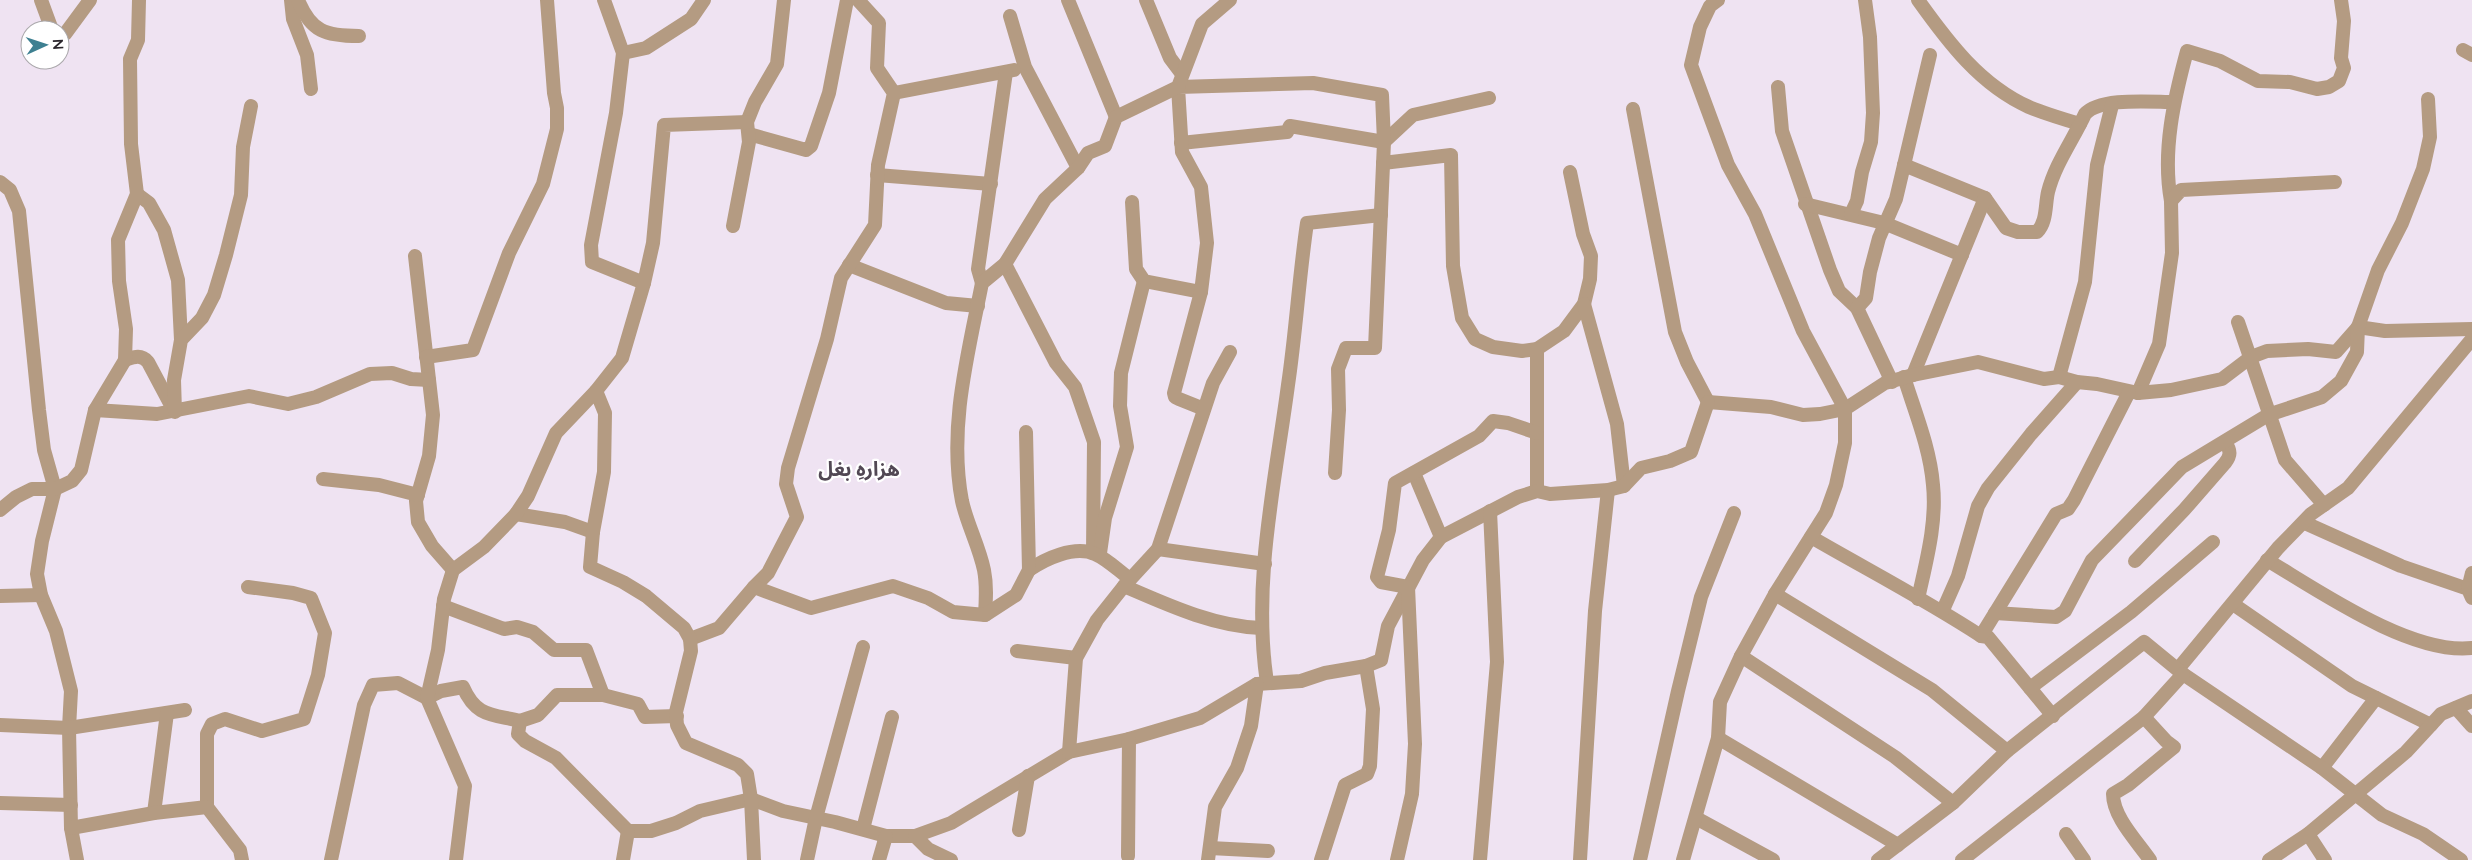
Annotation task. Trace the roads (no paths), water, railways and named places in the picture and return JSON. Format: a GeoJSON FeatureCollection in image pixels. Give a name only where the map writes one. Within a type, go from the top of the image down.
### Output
{"type":"FeatureCollection","features":[{"type":"Feature","properties":{"kind":"street"},"geometry":{"type":"LineString","coordinates":[[41,0],[48,20]]}},
{"type":"Feature","properties":{"kind":"street"},"geometry":{"type":"LineString","coordinates":[[70,28],[90,0]]}},
{"type":"Feature","properties":{"kind":"street"},"geometry":{"type":"LineString","coordinates":[[0,510],[16,497],[32,489],[55,489],[72,481],[81,470],[95,410],[125,360],[126,329],[119,281],[118,240],[128,221],[137,194],[131,144],[130,59],[138,40],[139,0]]}},
{"type":"Feature","properties":{"kind":"street"},"geometry":{"type":"LineString","coordinates":[[291,0],[293,19],[307,55],[311,89]]}},
{"type":"Feature","properties":{"kind":"street"},"geometry":{"type":"LineString","coordinates":[[298,0],[304,15],[322,32],[341,36],[359,36]]}},
{"type":"Feature","properties":{"kind":"street"},"geometry":{"type":"LineString","coordinates":[[426,358],[473,350],[509,253],[543,184],[557,129],[557,108],[554,93],[547,0]]}},
{"type":"Feature","properties":{"kind":"street"},"geometry":{"type":"LineString","coordinates":[[604,0],[623,53],[616,113],[592,245],[592,262],[644,283]]}},
{"type":"Feature","properties":{"kind":"street"},"geometry":{"type":"LineString","coordinates":[[623,53],[646,48],[691,19],[704,0]]}},
{"type":"Feature","properties":{"kind":"street"},"geometry":{"type":"LineString","coordinates":[[733,226],[748,128],[756,102],[777,64],[784,0]]}},
{"type":"Feature","properties":{"kind":"street"},"geometry":{"type":"LineString","coordinates":[[456,860],[465,786],[427,698],[438,650],[443,606],[453,570],[484,547],[516,514],[528,496],[556,433],[596,391],[622,358],[654,243],[664,125],[748,128],[791,148],[806,150],[810,146],[829,93],[847,0]]}},
{"type":"Feature","properties":{"kind":"street"},"geometry":{"type":"LineString","coordinates":[[690,639],[719,628],[768,573],[797,517],[786,484],[788,468],[827,339],[841,278],[875,225],[877,175],[894,92],[877,68],[879,23],[858,0]]}},
{"type":"Feature","properties":{"kind":"street"},"geometry":{"type":"LineString","coordinates":[[1068,0],[1116,116]]}},
{"type":"Feature","properties":{"kind":"street"},"geometry":{"type":"LineString","coordinates":[[1146,0],[1180,81]]}},
{"type":"Feature","properties":{"kind":"street"},"geometry":{"type":"LineString","coordinates":[[1683,860],[1718,738],[1720,702],[1741,656],[1774,594],[1826,513],[1836,485],[1845,443],[1845,409],[1803,331],[1755,214],[1728,165],[1691,65],[1700,27],[1710,6],[1718,0]]}},
{"type":"Feature","properties":{"kind":"street"},"geometry":{"type":"LineString","coordinates":[[1851,214],[1857,201],[1862,172],[1871,142],[1870,37],[1865,0]]}},
{"type":"Feature","properties":{"kind":"street"},"geometry":{"type":"LineString","coordinates":[[1918,0],[1948,42],[1990,83],[2029,106],[2080,124]]}},
{"type":"Feature","properties":{"kind":"street"},"geometry":{"type":"LineString","coordinates":[[1981,636],[2056,514],[2068,509],[2074,500],[2159,344],[2172,253],[2171,201],[2168,184],[2174,102],[2187,51],[2220,61],[2258,81],[2290,82],[2316,89],[2329,87],[2339,81],[2344,68],[2341,58],[2344,21],[2341,0]]}},
{"type":"Feature","properties":{"kind":"street"},"geometry":{"type":"LineString","coordinates":[[1204,409],[1178,399],[1174,393],[1202,292],[1207,244],[1201,188],[1182,152],[1180,81],[1202,24],[1223,2]]}},
{"type":"Feature","properties":{"kind":"street"},"geometry":{"type":"LineString","coordinates":[[1010,16],[1024,68],[1078,168]]}},
{"type":"Feature","properties":{"kind":"street"},"geometry":{"type":"LineString","coordinates":[[1857,308],[1866,298],[1870,272],[1884,224],[1896,199],[1930,55]]}},
{"type":"Feature","properties":{"kind":"street"},"geometry":{"type":"LineString","coordinates":[[894,92],[1024,68]]}},
{"type":"Feature","properties":{"kind":"street"},"geometry":{"type":"LineString","coordinates":[[985,615],[987,589],[984,569],[962,501],[957,449],[961,391],[982,283],[978,269],[1006,72]]}},
{"type":"Feature","properties":{"kind":"street"},"geometry":{"type":"LineString","coordinates":[[982,283],[1005,264],[1045,199],[1078,168],[1088,154],[1105,146],[1116,116],[1180,81],[1313,83],[1382,95],[1384,142],[1375,348],[1346,348],[1338,369],[1339,410],[1334,473]]}},
{"type":"Feature","properties":{"kind":"street"},"geometry":{"type":"LineString","coordinates":[[1778,87],[1782,132],[1805,204],[1839,291],[1857,308],[1903,378],[1925,442],[1933,486],[1930,545],[1918,599]]}},
{"type":"Feature","properties":{"kind":"street"},"geometry":{"type":"LineString","coordinates":[[1384,142],[1413,116],[1488,98]]}},
{"type":"Feature","properties":{"kind":"street"},"geometry":{"type":"LineString","coordinates":[[1995,613],[2056,617],[2065,611],[2092,560],[2182,467],[2268,415],[2322,396],[2341,381],[2357,352],[2358,328],[2378,270],[2402,223],[2423,169],[2430,137],[2428,99]]}},
{"type":"Feature","properties":{"kind":"street"},"geometry":{"type":"LineString","coordinates":[[1904,165],[1985,198],[2006,228],[2018,232],[2037,232],[2042,226],[2048,192],[2054,173],[2091,107],[2140,102],[2174,102]]}},
{"type":"Feature","properties":{"kind":"street"},"geometry":{"type":"LineString","coordinates":[[2059,377],[2085,282],[2097,164],[2112,105]]}},
{"type":"Feature","properties":{"kind":"street"},"geometry":{"type":"LineString","coordinates":[[181,340],[202,318],[214,295],[241,195],[243,147],[251,106]]}},
{"type":"Feature","properties":{"kind":"street"},"geometry":{"type":"LineString","coordinates":[[520,721],[518,734],[525,741],[556,758],[628,831],[651,831],[700,811],[751,798],[783,811],[886,836],[915,836],[951,823],[1069,752],[1129,739],[1200,718],[1262,683],[1301,681],[1325,673],[1366,666],[1381,660],[1388,626],[1423,560],[1441,537],[1518,497],[1537,491],[1550,494],[1608,490],[1624,486],[1641,468],[1670,461],[1691,452],[1708,402],[1687,362],[1675,332],[1632,109]]}},
{"type":"Feature","properties":{"kind":"street"},"geometry":{"type":"LineString","coordinates":[[1181,143],[1287,132],[1290,126],[1384,142]]}},
{"type":"Feature","properties":{"kind":"street"},"geometry":{"type":"LineString","coordinates":[[1383,163],[1451,155],[1454,266],[1462,318],[1475,339],[1493,347],[1522,351],[1537,349],[1564,331],[1584,304],[1590,279],[1591,256],[1570,172]]}},
{"type":"Feature","properties":{"kind":"street"},"geometry":{"type":"LineString","coordinates":[[877,175],[991,184]]}},
{"type":"Feature","properties":{"kind":"street"},"geometry":{"type":"LineString","coordinates":[[0,182],[10,190],[19,211],[44,450],[55,489],[42,541],[37,574],[41,595],[56,631],[66,663],[71,691],[69,728],[71,828],[77,860]]}},
{"type":"Feature","properties":{"kind":"street"},"geometry":{"type":"LineString","coordinates":[[2171,201],[2181,190],[2336,182]]}},
{"type":"Feature","properties":{"kind":"street"},"geometry":{"type":"LineString","coordinates":[[137,194],[149,203],[164,230],[178,280],[181,340],[174,380],[175,412]]}},
{"type":"Feature","properties":{"kind":"street"},"geometry":{"type":"LineString","coordinates":[[1903,378],[1962,255],[1985,198]]}},
{"type":"Feature","properties":{"kind":"street"},"geometry":{"type":"LineString","coordinates":[[1132,202],[1136,268],[1139,276],[1144,281],[1202,292]]}},
{"type":"Feature","properties":{"kind":"street"},"geometry":{"type":"LineString","coordinates":[[1805,204],[1851,214],[1884,224],[1962,255]]}},
{"type":"Feature","properties":{"kind":"street"},"geometry":{"type":"LineString","coordinates":[[1268,851],[1209,854],[1215,807],[1240,760],[1262,683],[1261,628],[1265,564],[1275,468],[1288,385],[1300,270],[1307,224],[1381,215]]}},
{"type":"Feature","properties":{"kind":"street"},"geometry":{"type":"LineString","coordinates":[[415,256],[433,415],[429,456],[418,495],[418,522],[432,546],[453,570]]}},
{"type":"Feature","properties":{"kind":"street"},"geometry":{"type":"LineString","coordinates":[[1005,264],[1056,363],[1075,387],[1094,442],[1096,554]]}},
{"type":"Feature","properties":{"kind":"street"},"geometry":{"type":"LineString","coordinates":[[849,265],[946,303],[978,306]]}},
{"type":"Feature","properties":{"kind":"street"},"geometry":{"type":"LineString","coordinates":[[1096,554],[1127,447],[1120,406],[1121,373],[1144,281]]}},
{"type":"Feature","properties":{"kind":"street"},"geometry":{"type":"LineString","coordinates":[[1584,304],[1617,424],[1624,486]]}},
{"type":"Feature","properties":{"kind":"street"},"geometry":{"type":"LineString","coordinates":[[2238,322],[2251,357],[2268,415],[2285,460],[2324,504]]}},
{"type":"Feature","properties":{"kind":"street"},"geometry":{"type":"LineString","coordinates":[[1708,402],[1771,407],[1803,415],[1845,409],[1903,378],[1978,362],[2044,379],[2059,377],[2134,393],[2171,390],[2222,379],[2251,357],[2267,351],[2308,349],[2336,352],[2358,328]]}},
{"type":"Feature","properties":{"kind":"street"},"geometry":{"type":"LineString","coordinates":[[2358,328],[2385,332],[2472,329]]}},
{"type":"Feature","properties":{"kind":"street"},"geometry":{"type":"LineString","coordinates":[[1962,860],[2144,717],[2267,560],[2324,504],[2348,488],[2472,338]]}},
{"type":"Feature","properties":{"kind":"street"},"geometry":{"type":"LineString","coordinates":[[1537,349],[1537,491]]}},
{"type":"Feature","properties":{"kind":"street"},"geometry":{"type":"LineString","coordinates":[[1069,752],[1076,658],[1097,620],[1126,583],[1158,550],[1213,383],[1230,352]]}},
{"type":"Feature","properties":{"kind":"street"},"geometry":{"type":"LineString","coordinates":[[125,360],[144,357],[175,412]]}},
{"type":"Feature","properties":{"kind":"street"},"geometry":{"type":"LineString","coordinates":[[95,410],[157,414],[175,412],[248,396],[288,404],[316,397],[370,374],[392,373],[411,379],[429,380]]}},
{"type":"Feature","properties":{"kind":"street"},"geometry":{"type":"LineString","coordinates":[[1943,610],[1958,576],[1978,506],[1988,488],[2031,434],[2077,382]]}},
{"type":"Feature","properties":{"kind":"street"},"geometry":{"type":"LineString","coordinates":[[596,391],[605,413],[604,472],[593,532],[590,567],[624,582],[646,596],[684,628],[690,639],[691,651],[677,716],[677,725],[686,743],[738,765],[748,774],[754,860]]}},
{"type":"Feature","properties":{"kind":"street"},"geometry":{"type":"LineString","coordinates":[[1408,588],[1381,582],[1377,578],[1389,530],[1395,482],[1479,436],[1494,421],[1508,423],[1537,433]]}},
{"type":"Feature","properties":{"kind":"street"},"geometry":{"type":"LineString","coordinates":[[754,587],[811,608],[893,586],[928,598],[953,612],[968,615],[985,615],[1016,595],[1028,570],[1026,432]]}},
{"type":"Feature","properties":{"kind":"street"},"geometry":{"type":"LineString","coordinates":[[2135,561],[2184,510],[2230,456],[2230,449],[2226,442]]}},
{"type":"Feature","properties":{"kind":"street"},"geometry":{"type":"LineString","coordinates":[[1414,473],[1441,537]]}},
{"type":"Feature","properties":{"kind":"street"},"geometry":{"type":"LineString","coordinates":[[323,479],[379,485],[418,495]]}},
{"type":"Feature","properties":{"kind":"street"},"geometry":{"type":"LineString","coordinates":[[1580,860],[1595,611],[1608,490]]}},
{"type":"Feature","properties":{"kind":"street"},"geometry":{"type":"LineString","coordinates":[[1480,860],[1497,662],[1490,510]]}},
{"type":"Feature","properties":{"kind":"street"},"geometry":{"type":"LineString","coordinates":[[1640,860],[1701,597],[1734,513]]}},
{"type":"Feature","properties":{"kind":"street"},"geometry":{"type":"LineString","coordinates":[[516,514],[565,522],[593,532]]}},
{"type":"Feature","properties":{"kind":"street"},"geometry":{"type":"LineString","coordinates":[[2304,523],[2470,594],[2472,573]]}},
{"type":"Feature","properties":{"kind":"street"},"geometry":{"type":"LineString","coordinates":[[1811,537],[1918,599],[1943,610],[1981,636],[1988,637],[2053,716]]}},
{"type":"Feature","properties":{"kind":"street"},"geometry":{"type":"LineString","coordinates":[[2030,688],[2131,612],[2213,542]]}},
{"type":"Feature","properties":{"kind":"street"},"geometry":{"type":"LineString","coordinates":[[1158,550],[1265,564]]}},
{"type":"Feature","properties":{"kind":"street"},"geometry":{"type":"LineString","coordinates":[[1028,570],[1049,557],[1070,553],[1096,554],[1126,583],[1196,616],[1241,627],[1261,628]]}},
{"type":"Feature","properties":{"kind":"street"},"geometry":{"type":"LineString","coordinates":[[2267,560],[2385,628],[2447,648],[2472,648]]}},
{"type":"Feature","properties":{"kind":"street"},"geometry":{"type":"LineString","coordinates":[[242,860],[240,850],[207,807],[208,734],[212,724],[225,719],[262,731],[304,719],[318,675],[324,633],[310,598],[293,593],[248,587]]}},
{"type":"Feature","properties":{"kind":"street"},"geometry":{"type":"LineString","coordinates":[[1397,860],[1412,794],[1415,744],[1408,588]]}},
{"type":"Feature","properties":{"kind":"street"},"geometry":{"type":"LineString","coordinates":[[1774,594],[1932,690],[2007,751]]}},
{"type":"Feature","properties":{"kind":"street"},"geometry":{"type":"LineString","coordinates":[[0,596],[41,595]]}},
{"type":"Feature","properties":{"kind":"street"},"geometry":{"type":"LineString","coordinates":[[2233,604],[2345,680],[2430,725]]}},
{"type":"Feature","properties":{"kind":"street"},"geometry":{"type":"LineString","coordinates":[[443,606],[504,629],[517,627],[533,632],[554,650],[586,650],[603,695]]}},
{"type":"Feature","properties":{"kind":"street"},"geometry":{"type":"LineString","coordinates":[[1878,860],[1953,804],[2007,751],[2144,642],[2181,672],[2357,793],[2382,815],[2423,834],[2461,860]]}},
{"type":"Feature","properties":{"kind":"street"},"geometry":{"type":"LineString","coordinates":[[807,860],[816,818],[863,647]]}},
{"type":"Feature","properties":{"kind":"street"},"geometry":{"type":"LineString","coordinates":[[1016,651],[1076,658]]}},
{"type":"Feature","properties":{"kind":"street"},"geometry":{"type":"LineString","coordinates":[[1741,656],[1895,757],[1953,804]]}},
{"type":"Feature","properties":{"kind":"street"},"geometry":{"type":"LineString","coordinates":[[1322,860],[1345,784],[1367,774],[1370,766],[1373,709],[1366,666]]}},
{"type":"Feature","properties":{"kind":"street"},"geometry":{"type":"LineString","coordinates":[[331,860],[364,705],[373,685],[398,682],[427,698]]}},
{"type":"Feature","properties":{"kind":"street"},"geometry":{"type":"LineString","coordinates":[[427,698],[442,691],[464,687],[470,702],[480,711],[520,721],[538,715],[557,695],[603,695],[638,704],[645,717],[677,716]]}},
{"type":"Feature","properties":{"kind":"street"},"geometry":{"type":"LineString","coordinates":[[2322,768],[2376,698]]}},
{"type":"Feature","properties":{"kind":"street"},"geometry":{"type":"LineString","coordinates":[[2269,860],[2308,834],[2406,752],[2441,714],[2472,701]]}},
{"type":"Feature","properties":{"kind":"street"},"geometry":{"type":"LineString","coordinates":[[2456,708],[2472,726]]}},
{"type":"Feature","properties":{"kind":"street"},"geometry":{"type":"LineString","coordinates":[[0,725],[69,728],[185,710]]}},
{"type":"Feature","properties":{"kind":"street"},"geometry":{"type":"LineString","coordinates":[[154,813],[167,713]]}},
{"type":"Feature","properties":{"kind":"street"},"geometry":{"type":"LineString","coordinates":[[863,829],[892,717]]}},
{"type":"Feature","properties":{"kind":"street"},"geometry":{"type":"LineString","coordinates":[[2144,717],[2174,747],[2128,785],[2113,794],[2113,802],[2118,814],[2150,860]]}},
{"type":"Feature","properties":{"kind":"street"},"geometry":{"type":"LineString","coordinates":[[1718,738],[1898,846]]}},
{"type":"Feature","properties":{"kind":"street"},"geometry":{"type":"LineString","coordinates":[[1128,856],[1129,739]]}},
{"type":"Feature","properties":{"kind":"street"},"geometry":{"type":"LineString","coordinates":[[1019,830],[1028,776]]}},
{"type":"Feature","properties":{"kind":"street"},"geometry":{"type":"LineString","coordinates":[[0,803],[71,805]]}},
{"type":"Feature","properties":{"kind":"street"},"geometry":{"type":"LineString","coordinates":[[71,828],[154,813],[207,807]]}},
{"type":"Feature","properties":{"kind":"street"},"geometry":{"type":"LineString","coordinates":[[1696,818],[1773,860]]}},
{"type":"Feature","properties":{"kind":"street"},"geometry":{"type":"LineString","coordinates":[[623,860],[628,831]]}},
{"type":"Feature","properties":{"kind":"street"},"geometry":{"type":"LineString","coordinates":[[2066,834],[2084,860]]}},
{"type":"Feature","properties":{"kind":"street"},"geometry":{"type":"LineString","coordinates":[[2308,834],[2325,860]]}},
{"type":"Feature","properties":{"kind":"street"},"geometry":{"type":"LineString","coordinates":[[879,860],[886,836]]}},
{"type":"Feature","properties":{"kind":"street"},"geometry":{"type":"LineString","coordinates":[[915,836],[928,849],[951,860]]}},
{"type":"Feature","properties":{"kind":"district","name":"هزارهِ بغل"},"geometry":{"type":"Point","coordinates":[859,469]}}]}
